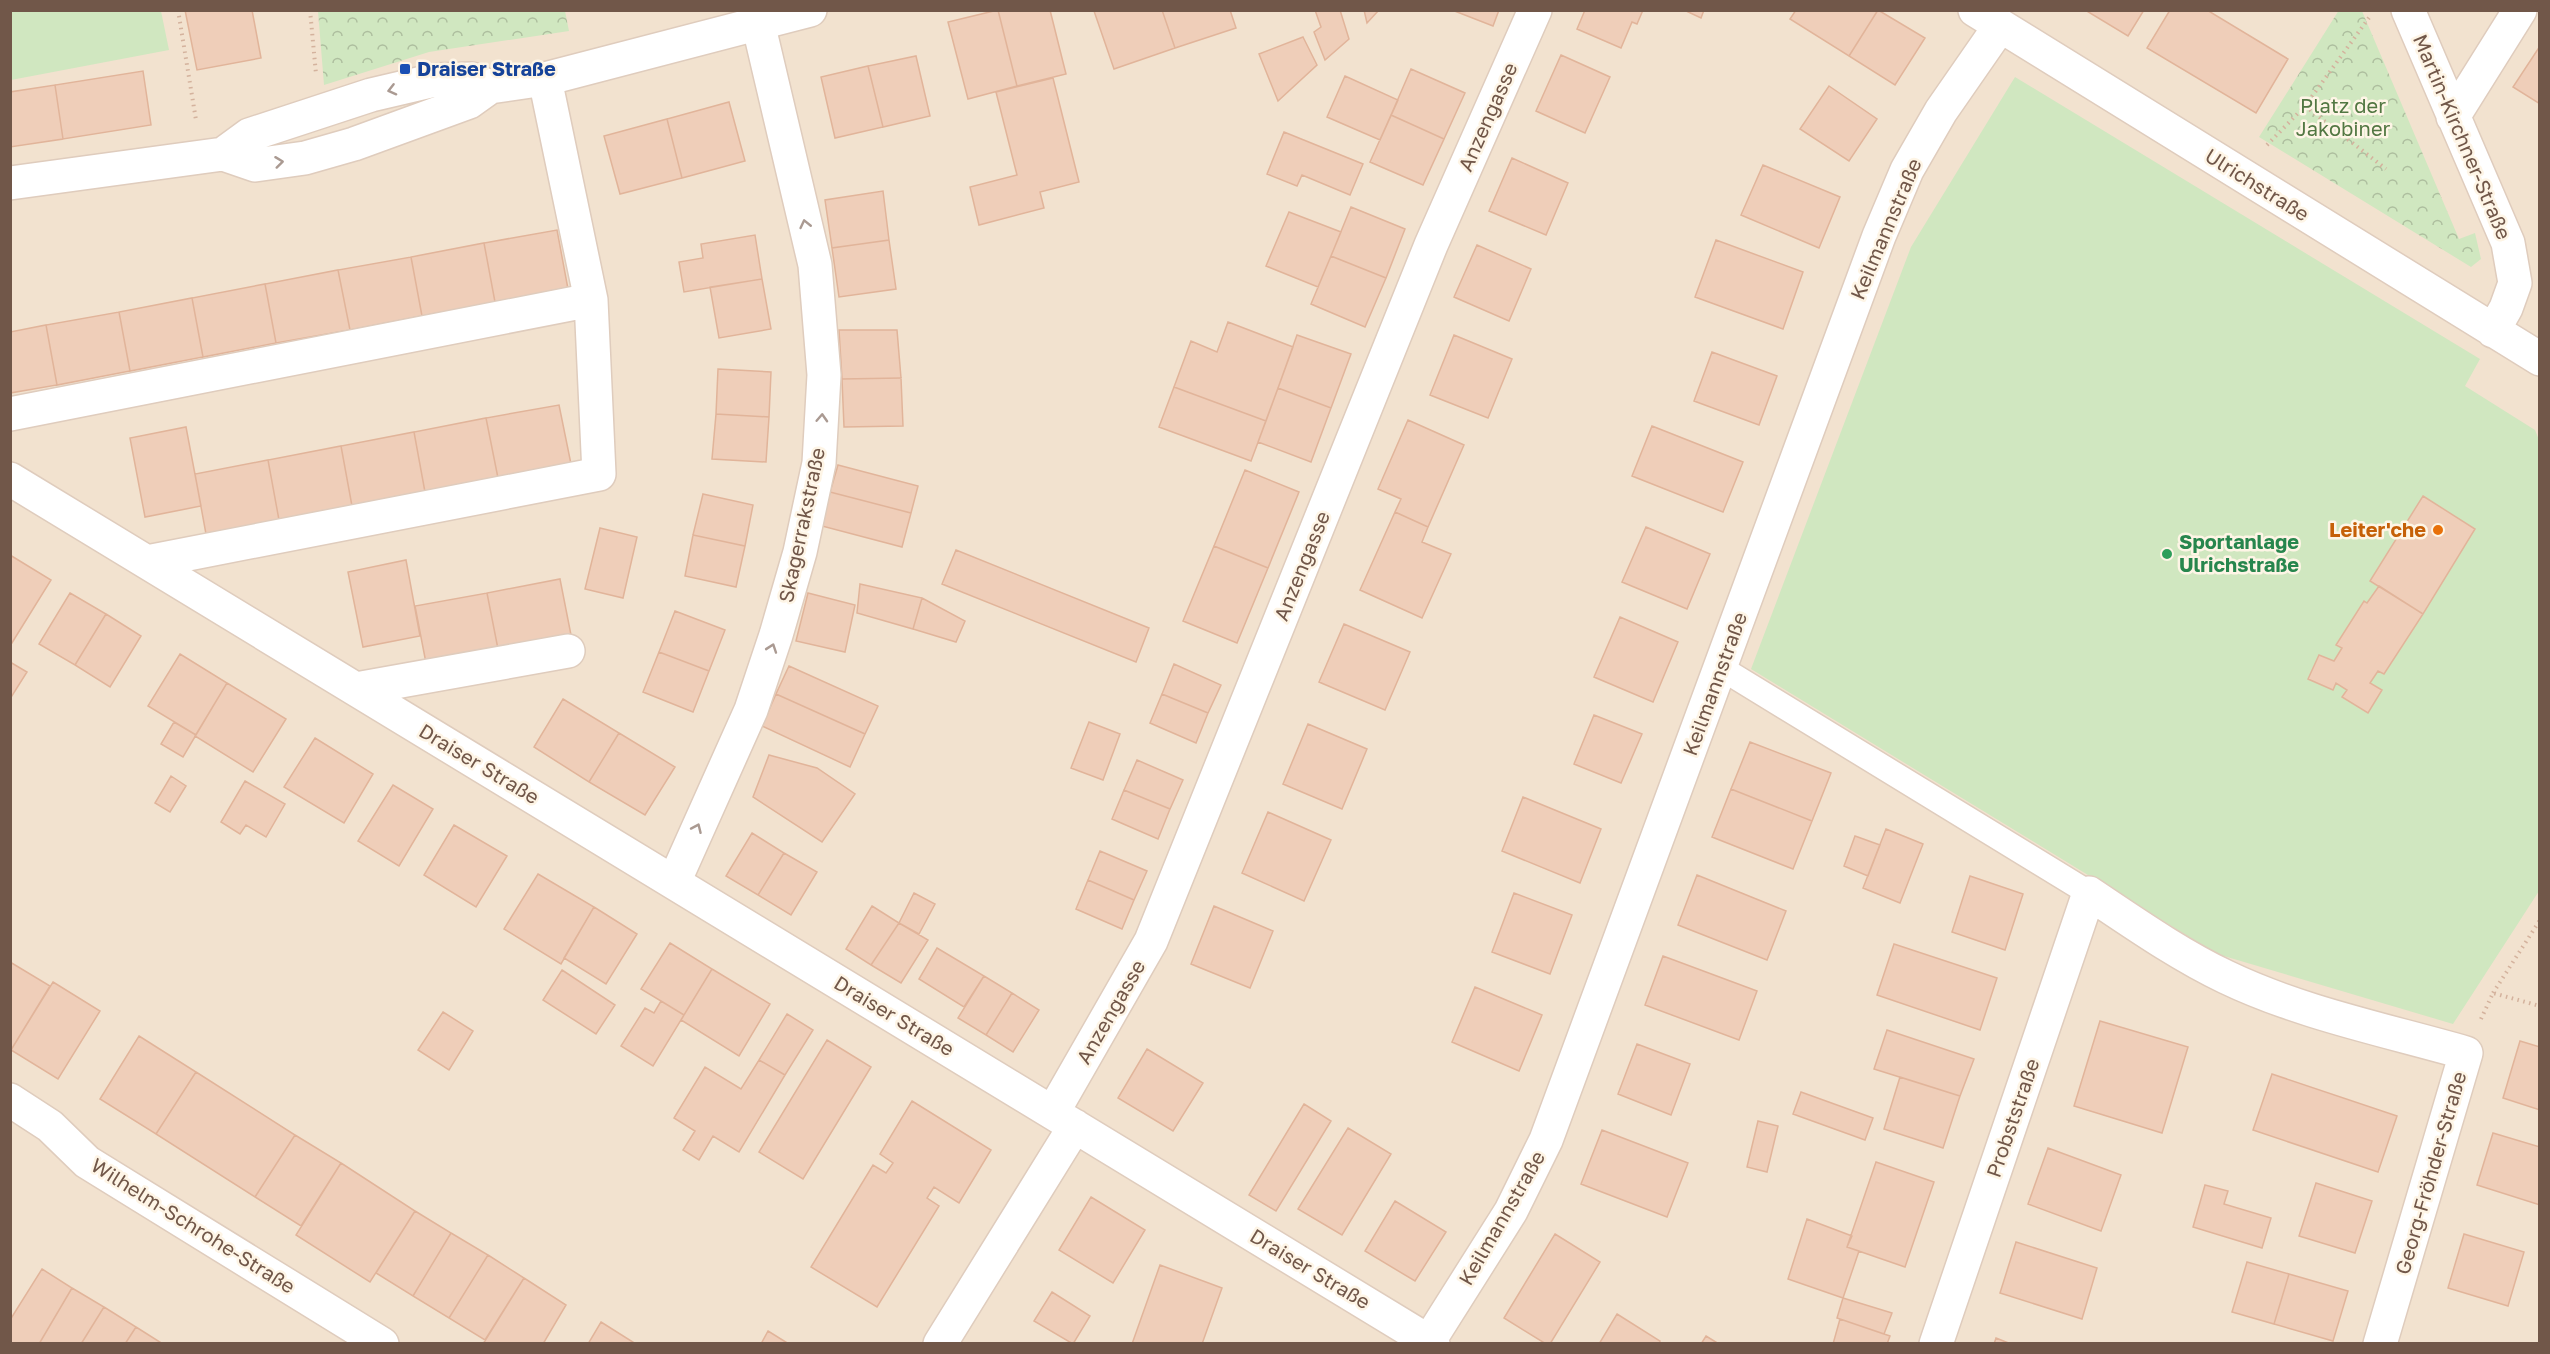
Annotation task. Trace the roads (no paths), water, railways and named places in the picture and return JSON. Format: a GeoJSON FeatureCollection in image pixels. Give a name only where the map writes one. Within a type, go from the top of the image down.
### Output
{"type":"FeatureCollection","features":[{"type":"Feature","properties":{"kind":"street"},"geometry":{"type":"LineString","coordinates":[[210,155],[255,165],[305,158],[354,144],[469,102],[490,87],[545,79],[757,17],[810,10]]}},
{"type":"Feature","properties":{"kind":"street","name":"Anzengasse"},"geometry":{"type":"LineString","coordinates":[[940,1344],[1064,1119],[1151,941],[1431,245],[1535,10]]}},
{"type":"Feature","properties":{"kind":"street","name":"Martin-Kirchner-Straße"},"geometry":{"type":"LineString","coordinates":[[2408,10],[2508,243],[2515,283],[2506,308],[2493,331]]}},
{"type":"Feature","properties":{"kind":"street"},"geometry":{"type":"LineString","coordinates":[[2453,117],[2520,10]]}},
{"type":"Feature","properties":{"kind":"street","name":"Skagerrakstraße"},"geometry":{"type":"LineString","coordinates":[[674,882],[754,699],[776,635],[800,552],[819,463],[824,375],[815,265],[757,17]]}},
{"type":"Feature","properties":{"kind":"street","name":"Ulrichstraße"},"geometry":{"type":"LineString","coordinates":[[1988,18],[2540,359]]}},
{"type":"Feature","properties":{"kind":"street","name":"Keilmannstraße"},"geometry":{"type":"LineString","coordinates":[[1431,1342],[1511,1210],[1546,1140],[1879,236],[1907,170],[1941,111],[1988,18]]}},
{"type":"Feature","properties":{"kind":"street"},"geometry":{"type":"LineString","coordinates":[[10,183],[210,155],[249,135],[371,95],[435,80],[472,79],[490,87]]}},
{"type":"Feature","properties":{"kind":"street"},"geometry":{"type":"LineString","coordinates":[[147,562],[599,474],[591,300],[545,79]]}},
{"type":"Feature","properties":{"kind":"street"},"geometry":{"type":"LineString","coordinates":[[10,414],[591,300]]}},
{"type":"Feature","properties":{"kind":"street","name":"Draiser Straße"},"geometry":{"type":"LineString","coordinates":[[10,479],[1431,1342]]}},
{"type":"Feature","properties":{"kind":"street"},"geometry":{"type":"LineString","coordinates":[[356,689],[568,651]]}},
{"type":"Feature","properties":{"kind":"street","name":"Georg-Fröhder-Straße"},"geometry":{"type":"LineString","coordinates":[[2089,893],[2167,945],[2226,977],[2295,1004],[2466,1053],[2380,1344]]}},
{"type":"Feature","properties":{"kind":"street","name":"Probststraße"},"geometry":{"type":"LineString","coordinates":[[1936,1344],[2089,893]]}},
{"type":"Feature","properties":{"kind":"street","name":"Wilhelm-Schrohe-Straße"},"geometry":{"type":"LineString","coordinates":[[10,1100],[50,1126],[87,1162],[382,1344]]}},
{"type":"Feature","properties":{"kind":"lane"},"geometry":{"type":"LineString","coordinates":[[1721,668],[2089,893]]}},
{"type":"Feature","properties":{"kind":"place","name":"Draiser Straße"},"geometry":{"type":"Point","coordinates":[405,69]}},
{"type":"Feature","properties":{"kind":"place","name":"Leiter'che"},"geometry":{"type":"Point","coordinates":[2438,530]}},
{"type":"Feature","properties":{"kind":"place","name":"Sportanlage Ulrichstraße"},"geometry":{"type":"Point","coordinates":[2167,554]}},
{"type":"Feature","properties":{"kind":"park label","name":"Platz der Jakobiner"},"geometry":{"type":"Point","coordinates":[2343,118]}}]}
